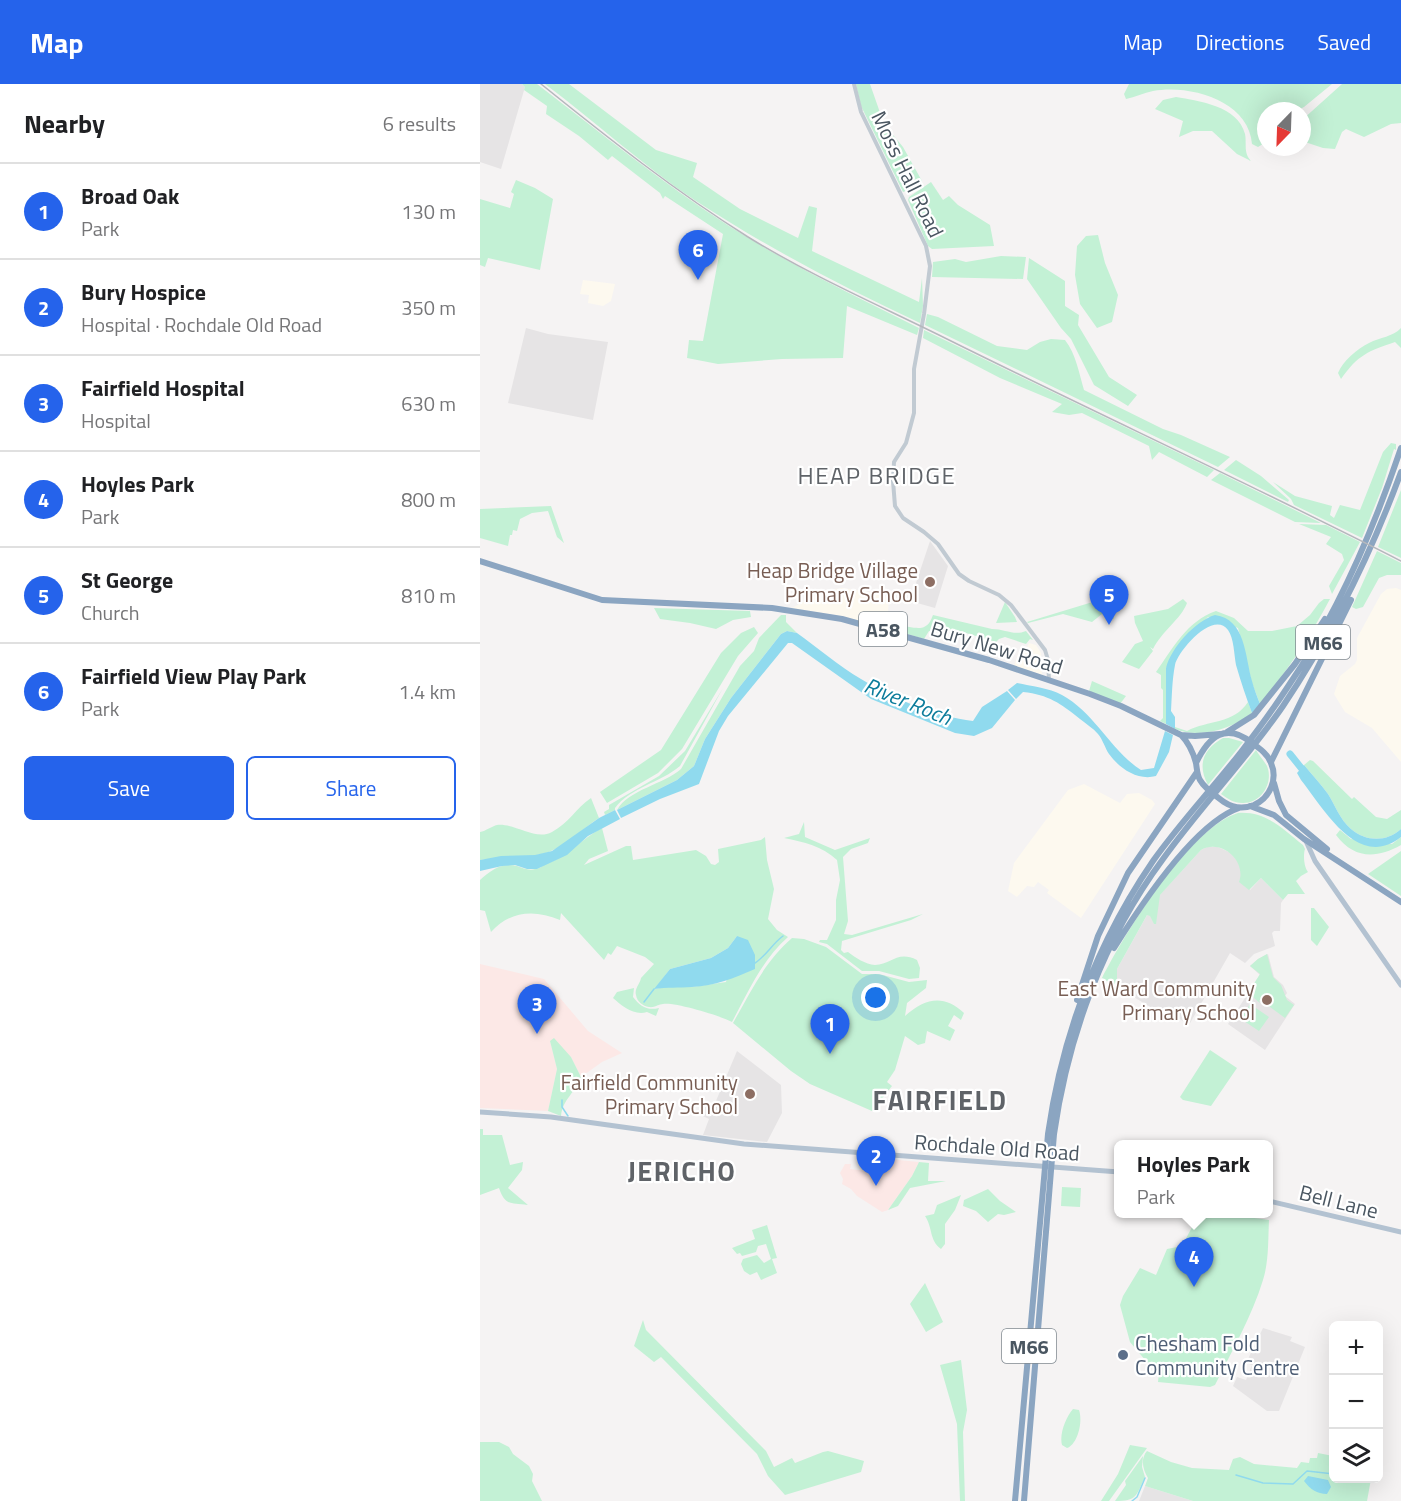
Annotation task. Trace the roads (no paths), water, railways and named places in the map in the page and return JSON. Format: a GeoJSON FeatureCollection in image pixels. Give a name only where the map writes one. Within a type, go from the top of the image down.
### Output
{"type":"FeatureCollection","features":[{"type":"Feature","properties":{"kind":"highway","name":"M66"},"geometry":{"type":"LineString","coordinates":[[1279,706],[1340,596],[1377,513],[1401,448]]}},
{"type":"Feature","properties":{"kind":"highway","name":"M66"},"geometry":{"type":"LineString","coordinates":[[1272,759],[1351,600],[1401,472]]}},
{"type":"Feature","properties":{"kind":"highway","name":"Bury New Road"},"geometry":{"type":"LineString","coordinates":[[480,561],[602,600],[774,609],[842,619],[1049,680],[1121,706],[1178,733],[1195,736],[1223,733]]}},
{"type":"Feature","properties":{"kind":"highway","name":"M66"},"geometry":{"type":"LineString","coordinates":[[1069,1035],[1092,971],[1118,917],[1136,888],[1162,848],[1244,754],[1279,706],[1320,646],[1360,574]]}},
{"type":"Feature","properties":{"kind":"highway","name":"M66"},"geometry":{"type":"LineString","coordinates":[[1223,733],[1249,720],[1268,699],[1295,664],[1340,596]]}},
{"type":"Feature","properties":{"kind":"highway"},"geometry":{"type":"LineString","coordinates":[[1178,733],[1190,747],[1199,779],[1205,787],[1224,802],[1239,807],[1250,806],[1266,797],[1274,782]]}},
{"type":"Feature","properties":{"kind":"highway","name":"A58"},"geometry":{"type":"LineString","coordinates":[[1223,733],[1244,737],[1272,759]]}},
{"type":"Feature","properties":{"kind":"highway"},"geometry":{"type":"LineString","coordinates":[[1196,763],[1204,748],[1223,733]]}},
{"type":"Feature","properties":{"kind":"highway"},"geometry":{"type":"LineString","coordinates":[[1272,759],[1274,782],[1283,812],[1315,843],[1401,902]]}},
{"type":"Feature","properties":{"kind":"highway","name":"M66"},"geometry":{"type":"LineString","coordinates":[[1024,1501],[1051,1115],[1072,1015],[1109,910],[1128,873],[1197,772]]}},
{"type":"Feature","properties":{"kind":"highway","name":"M66"},"geometry":{"type":"LineString","coordinates":[[1015,1501],[1046,1192],[1063,1084],[1079,1022],[1117,933],[1152,874],[1203,802]]}},
{"type":"Feature","properties":{"kind":"highway"},"geometry":{"type":"LineString","coordinates":[[1250,806],[1274,815],[1304,839],[1315,843]]}},
{"type":"Feature","properties":{"kind":"highway","name":"M66"},"geometry":{"type":"LineString","coordinates":[[1095,983],[1113,948],[1150,895],[1200,834],[1226,812],[1239,807]]}},
{"type":"Feature","properties":{"kind":"main road"},"geometry":{"type":"LineString","coordinates":[[1304,839],[1315,861],[1401,985]]}},
{"type":"Feature","properties":{"kind":"main road"},"geometry":{"type":"LineString","coordinates":[[1315,843],[1315,861]]}},
{"type":"Feature","properties":{"kind":"main road","name":"Rochdale Old Road"},"geometry":{"type":"LineString","coordinates":[[480,1112],[560,1119],[744,1144],[1114,1172]]}},
{"type":"Feature","properties":{"kind":"main road","name":"Bell Lane"},"geometry":{"type":"LineString","coordinates":[[1273,1202],[1401,1232]]}},
{"type":"Feature","properties":{"kind":"street","name":"Moss Hall Road"},"geometry":{"type":"LineString","coordinates":[[854,84],[861,112],[928,252],[930,266],[914,369],[914,413],[906,443],[894,462],[893,497],[898,513],[938,544],[959,574],[999,595],[1011,605],[1045,650],[1049,680]]}},
{"type":"Feature","properties":{"kind":"water"},"geometry":{"type":"Polygon","coordinates":[[[1215,615],[1225,618],[1238,631],[1260,704],[1252,713],[1236,665],[1230,633],[1222,625],[1214,625],[1189,642],[1175,665],[1171,711],[1175,717],[1175,729],[1166,724],[1166,668],[1173,652],[1185,636],[1207,618],[1215,615]]]}},
{"type":"Feature","properties":{"kind":"water"},"geometry":{"type":"Polygon","coordinates":[[[787,631],[797,633],[873,686],[930,711],[973,721],[982,707],[1007,691],[1015,700],[992,728],[974,736],[955,733],[871,699],[792,643],[788,643],[728,716],[719,731],[699,784],[660,799],[621,818],[617,810],[677,780],[694,766],[705,739],[731,698],[781,634],[787,631]]]}},
{"type":"Feature","properties":{"kind":"water"},"geometry":{"type":"Polygon","coordinates":[[[1017,683],[1051,691],[1074,703],[1130,762],[1141,770],[1154,768],[1165,731],[1173,735],[1169,752],[1156,776],[1143,777],[1124,769],[1109,754],[1096,732],[1054,701],[1040,695],[1023,692],[1016,699],[1008,690],[1017,683]]]}},
{"type":"Feature","properties":{"kind":"water"},"geometry":{"type":"Polygon","coordinates":[[[1304,765],[1331,798],[1341,817],[1351,829],[1363,836],[1376,839],[1389,836],[1401,829],[1401,837],[1385,846],[1370,847],[1357,842],[1331,820],[1301,780],[1297,773],[1304,765]]]}},
{"type":"Feature","properties":{"kind":"water"},"geometry":{"type":"Polygon","coordinates":[[[615,810],[620,819],[588,836],[567,855],[537,869],[515,865],[480,871],[480,860],[501,856],[535,855],[552,851],[599,818],[615,810]]]}},
{"type":"Feature","properties":{"kind":"water"},"geometry":{"type":"Polygon","coordinates":[[[737,936],[748,940],[755,955],[755,969],[709,985],[654,989],[670,969],[711,958],[728,948],[737,936]]]}},
{"type":"Feature","properties":{"kind":"water"},"geometry":{"type":"Polygon","coordinates":[[[1308,1476],[1328,1480],[1331,1487],[1327,1494],[1323,1494],[1304,1481],[1308,1476]]]}},
{"type":"Feature","properties":{"kind":"waterway","name":"River Roch"},"geometry":{"type":"LineString","coordinates":[[1290,754],[1306,774]]}},
{"type":"Feature","properties":{"kind":"waterway"},"geometry":{"type":"LineString","coordinates":[[755,963],[783,936]]}},
{"type":"Feature","properties":{"kind":"waterway"},"geometry":{"type":"LineString","coordinates":[[644,1002],[654,989]]}},
{"type":"Feature","properties":{"kind":"waterway"},"geometry":{"type":"LineString","coordinates":[[562,1100],[562,1107],[568,1116]]}},
{"type":"Feature","properties":{"kind":"waterway"},"geometry":{"type":"LineString","coordinates":[[1236,1475],[1263,1483],[1293,1484],[1307,1471],[1329,1473]]}},
{"type":"Feature","properties":{"kind":"waterway"},"geometry":{"type":"LineString","coordinates":[[1132,1501],[1137,1497],[1145,1478]]}},
{"type":"Feature","properties":{"kind":"railway"},"geometry":{"type":"LineString","coordinates":[[541,84],[668,183],[773,252],[848,291],[1401,561]]}},
{"type":"Feature","properties":{"kind":"place","name":"Fairfield View Play Park"},"geometry":{"type":"Point","coordinates":[698,280]}},
{"type":"Feature","properties":{"kind":"place","name":"Heap Bridge Village Primary School"},"geometry":{"type":"Point","coordinates":[930,582]}},
{"type":"Feature","properties":{"kind":"place","name":"St George"},"geometry":{"type":"Point","coordinates":[1109,625]}},
{"type":"Feature","properties":{"kind":"place","name":"East Ward Community Primary School"},"geometry":{"type":"Point","coordinates":[1267,1000]}},
{"type":"Feature","properties":{"kind":"place","name":"Fairfield Hospital"},"geometry":{"type":"Point","coordinates":[537,1034]}},
{"type":"Feature","properties":{"kind":"place","name":"Broad Oak"},"geometry":{"type":"Point","coordinates":[830,1054]}},
{"type":"Feature","properties":{"kind":"place","name":"Fairfield Community Primary School"},"geometry":{"type":"Point","coordinates":[750,1094]}},
{"type":"Feature","properties":{"kind":"place","name":"Bury Hospice"},"geometry":{"type":"Point","coordinates":[876,1186]}},
{"type":"Feature","properties":{"kind":"place","name":"Hoyles Park"},"geometry":{"type":"Point","coordinates":[1194,1287]}},
{"type":"Feature","properties":{"kind":"place","name":"Chesham Fold Community Centre"},"geometry":{"type":"Point","coordinates":[1123,1355]}},
{"type":"Feature","properties":{"kind":"district","name":"HEAP BRIDGE"},"geometry":{"type":"Point","coordinates":[877,475]}},
{"type":"Feature","properties":{"kind":"district","name":"FAIRFIELD"},"geometry":{"type":"Point","coordinates":[940,1099]}},
{"type":"Feature","properties":{"kind":"district","name":"JERICHO"},"geometry":{"type":"Point","coordinates":[682,1170]}}]}
